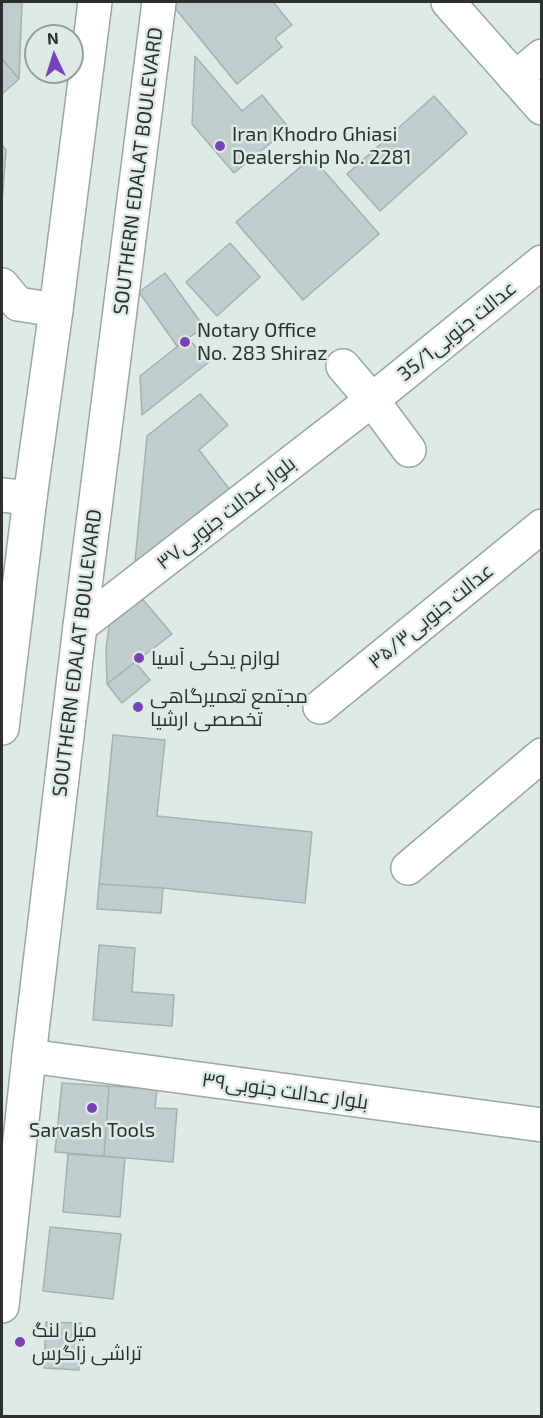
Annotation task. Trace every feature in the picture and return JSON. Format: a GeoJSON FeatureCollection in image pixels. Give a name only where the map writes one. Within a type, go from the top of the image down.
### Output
{"type":"FeatureCollection","features":[{"type":"Feature","properties":{"kind":"main road"},"geometry":{"type":"LineString","coordinates":[[2,728],[16,496],[56,310],[95,2]]}},
{"type":"Feature","properties":{"kind":"main road","name":"SOUTHERN EDALAT BOULEVARD"},"geometry":{"type":"LineString","coordinates":[[2,1306],[80,626],[159,2]]}},
{"type":"Feature","properties":{"kind":"main road"},"geometry":{"type":"LineString","coordinates":[[448,2],[542,108]]}},
{"type":"Feature","properties":{"kind":"main road"},"geometry":{"type":"LineString","coordinates":[[515,78],[542,56]]}},
{"type":"Feature","properties":{"kind":"main road","name":"35/1عدالت جنوبی"},"geometry":{"type":"LineString","coordinates":[[372,400],[542,262]]}},
{"type":"Feature","properties":{"kind":"main road"},"geometry":{"type":"LineString","coordinates":[[2,285],[18,304],[56,310]]}},
{"type":"Feature","properties":{"kind":"main road"},"geometry":{"type":"LineString","coordinates":[[343,366],[409,450]]}},
{"type":"Feature","properties":{"kind":"main road","name":"بلوار عدالت جنوبی۳۷"},"geometry":{"type":"LineString","coordinates":[[80,626],[372,400]]}},
{"type":"Feature","properties":{"kind":"main road","name":"عدالت جنوبی۳۵/۳"},"geometry":{"type":"LineString","coordinates":[[320,706],[542,525]]}},
{"type":"Feature","properties":{"kind":"main road"},"geometry":{"type":"LineString","coordinates":[[408,868],[542,755]]}},
{"type":"Feature","properties":{"kind":"main road","name":"۳۹بلوار عدالت جنوبی"},"geometry":{"type":"LineString","coordinates":[[29,1056],[542,1125]]}},
{"type":"Feature","properties":{"kind":"building"},"geometry":{"type":"Polygon","coordinates":[[[2,2],[22,2],[19,79],[2,59],[2,2]]]}},
{"type":"Feature","properties":{"kind":"building"},"geometry":{"type":"Polygon","coordinates":[[[170,2],[273,2],[292,25],[275,38],[282,47],[237,84],[170,2]]]}},
{"type":"Feature","properties":{"kind":"building"},"geometry":{"type":"Polygon","coordinates":[[[195,56],[242,111],[262,95],[289,128],[234,173],[192,124],[195,56]]]}},
{"type":"Feature","properties":{"kind":"building"},"geometry":{"type":"Polygon","coordinates":[[[2,59],[19,79],[2,94],[2,59]]]}},
{"type":"Feature","properties":{"kind":"building"},"geometry":{"type":"Polygon","coordinates":[[[434,96],[467,133],[380,211],[347,174],[434,96]]]}},
{"type":"Feature","properties":{"kind":"building"},"geometry":{"type":"Polygon","coordinates":[[[2,145],[6,150],[2,203],[2,145]]]}},
{"type":"Feature","properties":{"kind":"building"},"geometry":{"type":"Polygon","coordinates":[[[312,157],[379,234],[303,300],[236,222],[312,157]]]}},
{"type":"Feature","properties":{"kind":"building"},"geometry":{"type":"Polygon","coordinates":[[[230,243],[260,277],[217,316],[186,282],[230,243]]]}},
{"type":"Feature","properties":{"kind":"building"},"geometry":{"type":"Polygon","coordinates":[[[165,273],[204,327],[177,346],[139,292],[165,273]]]}},
{"type":"Feature","properties":{"kind":"building"},"geometry":{"type":"Polygon","coordinates":[[[188,338],[209,362],[142,415],[140,376],[188,338]]]}},
{"type":"Feature","properties":{"kind":"building"},"geometry":{"type":"Polygon","coordinates":[[[200,394],[228,425],[199,450],[230,490],[135,562],[147,436],[200,394]]]}},
{"type":"Feature","properties":{"kind":"building"},"geometry":{"type":"Polygon","coordinates":[[[139,595],[172,634],[107,684],[106,649],[110,619],[139,595]]]}},
{"type":"Feature","properties":{"kind":"building"},"geometry":{"type":"Polygon","coordinates":[[[135,662],[150,680],[122,703],[107,684],[135,662]]]}},
{"type":"Feature","properties":{"kind":"building"},"geometry":{"type":"Polygon","coordinates":[[[113,735],[165,740],[157,816],[312,832],[305,903],[163,888],[99,884],[113,735]]]}},
{"type":"Feature","properties":{"kind":"building"},"geometry":{"type":"Polygon","coordinates":[[[99,884],[163,888],[161,913],[97,909],[99,884]]]}},
{"type":"Feature","properties":{"kind":"building"},"geometry":{"type":"Polygon","coordinates":[[[99,945],[135,948],[132,992],[174,995],[172,1026],[93,1020],[99,945]]]}},
{"type":"Feature","properties":{"kind":"building"},"geometry":{"type":"Polygon","coordinates":[[[62,1083],[109,1086],[104,1156],[55,1152],[62,1083]]]}},
{"type":"Feature","properties":{"kind":"building"},"geometry":{"type":"Polygon","coordinates":[[[109,1086],[157,1089],[155,1108],[177,1109],[173,1162],[104,1156],[109,1086]]]}},
{"type":"Feature","properties":{"kind":"building"},"geometry":{"type":"Polygon","coordinates":[[[68,1154],[125,1158],[120,1217],[63,1212],[68,1154]]]}},
{"type":"Feature","properties":{"kind":"building"},"geometry":{"type":"Polygon","coordinates":[[[50,1227],[121,1234],[113,1299],[43,1291],[50,1227]]]}},
{"type":"Feature","properties":{"kind":"building"},"geometry":{"type":"Polygon","coordinates":[[[46,1322],[81,1323],[79,1370],[44,1368],[46,1322]]]}},
{"type":"Feature","properties":{"kind":"place","name":"Iran Khodro Ghiasi Dealership No. 2281"},"geometry":{"type":"Point","coordinates":[220,146]}},
{"type":"Feature","properties":{"kind":"place","name":"Notary Office No. 283 Shiraz"},"geometry":{"type":"Point","coordinates":[185,342]}},
{"type":"Feature","properties":{"kind":"place","name":"لوازم یدکی آسیا"},"geometry":{"type":"Point","coordinates":[139,658]}},
{"type":"Feature","properties":{"kind":"place","name":"مجتمع تعمیرگاهی تخصصی ارشیا"},"geometry":{"type":"Point","coordinates":[138,707]}},
{"type":"Feature","properties":{"kind":"place","name":"Sarvash Tools"},"geometry":{"type":"Point","coordinates":[92,1108]}},
{"type":"Feature","properties":{"kind":"place","name":"میل لنگ تراشی زاگرس"},"geometry":{"type":"Point","coordinates":[20,1342]}}]}
